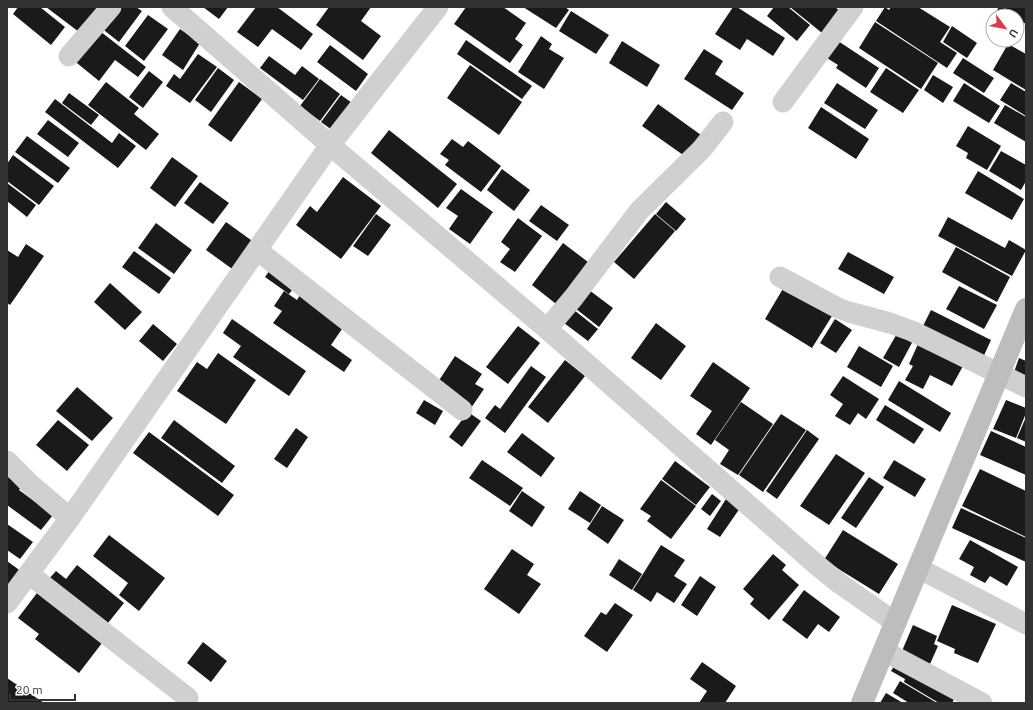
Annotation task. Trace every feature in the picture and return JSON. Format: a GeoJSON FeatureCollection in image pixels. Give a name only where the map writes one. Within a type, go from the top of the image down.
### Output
{"type":"FeatureCollection","features":[{"type":"Feature","properties":{"kind":"street"},"geometry":{"type":"LineString","coordinates":[[69,56],[111,7]]}},
{"type":"Feature","properties":{"kind":"street"},"geometry":{"type":"LineString","coordinates":[[172,7],[330,145],[546,329],[818,566],[845,588],[896,623]]}},
{"type":"Feature","properties":{"kind":"street"},"geometry":{"type":"LineString","coordinates":[[7,603],[70,518],[330,145],[438,7]]}},
{"type":"Feature","properties":{"kind":"street"},"geometry":{"type":"LineString","coordinates":[[783,102],[853,7]]}},
{"type":"Feature","properties":{"kind":"street"},"geometry":{"type":"LineString","coordinates":[[546,329],[574,297],[639,211],[702,149],[723,122]]}},
{"type":"Feature","properties":{"kind":"street"},"geometry":{"type":"LineString","coordinates":[[257,250],[462,410]]}},
{"type":"Feature","properties":{"kind":"street"},"geometry":{"type":"LineString","coordinates":[[780,277],[838,308],[912,331],[1026,388]]}},
{"type":"Feature","properties":{"kind":"street"},"geometry":{"type":"LineString","coordinates":[[862,703],[1026,309]]}},
{"type":"Feature","properties":{"kind":"street"},"geometry":{"type":"LineString","coordinates":[[7,461],[30,484],[70,518]]}},
{"type":"Feature","properties":{"kind":"street"},"geometry":{"type":"LineString","coordinates":[[918,568],[1026,624]]}},
{"type":"Feature","properties":{"kind":"street"},"geometry":{"type":"LineString","coordinates":[[29,574],[188,698]]}},
{"type":"Feature","properties":{"kind":"street"},"geometry":{"type":"LineString","coordinates":[[884,651],[982,703]]}},
{"type":"Feature","properties":{"kind":"building"},"geometry":{"type":"Polygon","coordinates":[[[18,7],[40,7],[65,27],[51,45],[13,14],[18,7]]]}},
{"type":"Feature","properties":{"kind":"building"},"geometry":{"type":"Polygon","coordinates":[[[46,7],[105,7],[83,35],[46,7]]]}},
{"type":"Feature","properties":{"kind":"building"},"geometry":{"type":"Polygon","coordinates":[[[116,7],[136,7],[142,11],[119,42],[100,27],[116,7]]]}},
{"type":"Feature","properties":{"kind":"building"},"geometry":{"type":"Polygon","coordinates":[[[203,7],[228,7],[219,19],[203,7]]]}},
{"type":"Feature","properties":{"kind":"building"},"geometry":{"type":"Polygon","coordinates":[[[256,7],[277,7],[313,34],[301,50],[272,29],[258,47],[237,32],[256,7]]]}},
{"type":"Feature","properties":{"kind":"building"},"geometry":{"type":"Polygon","coordinates":[[[329,7],[371,7],[361,21],[381,36],[363,60],[316,25],[329,7]]]}},
{"type":"Feature","properties":{"kind":"building"},"geometry":{"type":"Polygon","coordinates":[[[466,7],[503,7],[526,23],[515,39],[523,45],[510,63],[454,24],[466,7]]]}},
{"type":"Feature","properties":{"kind":"building"},"geometry":{"type":"Polygon","coordinates":[[[523,7],[565,7],[569,10],[556,28],[523,7]]]}},
{"type":"Feature","properties":{"kind":"building"},"geometry":{"type":"Polygon","coordinates":[[[733,7],[737,7],[785,38],[773,56],[747,39],[740,50],[715,34],[733,7]]]}},
{"type":"Feature","properties":{"kind":"building"},"geometry":{"type":"Polygon","coordinates":[[[774,7],[788,7],[810,25],[797,41],[767,16],[774,7]]]}},
{"type":"Feature","properties":{"kind":"building"},"geometry":{"type":"Polygon","coordinates":[[[790,7],[835,7],[840,11],[822,33],[790,7]]]}},
{"type":"Feature","properties":{"kind":"building"},"geometry":{"type":"Polygon","coordinates":[[[885,7],[889,10],[891,7],[918,7],[950,27],[940,42],[957,53],[947,68],[876,21],[885,7]]]}},
{"type":"Feature","properties":{"kind":"building"},"geometry":{"type":"Polygon","coordinates":[[[1026,7],[1026,24],[1025,8],[998,8],[1026,7]]]}},
{"type":"Feature","properties":{"kind":"building"},"geometry":{"type":"Polygon","coordinates":[[[571,11],[609,35],[596,54],[559,31],[571,11]]]}},
{"type":"Feature","properties":{"kind":"building"},"geometry":{"type":"Polygon","coordinates":[[[148,15],[168,29],[144,61],[125,46],[148,15]]]}},
{"type":"Feature","properties":{"kind":"building"},"geometry":{"type":"Polygon","coordinates":[[[875,22],[938,63],[921,89],[859,48],[875,22]]]}},
{"type":"Feature","properties":{"kind":"building"},"geometry":{"type":"Polygon","coordinates":[[[952,26],[977,43],[967,58],[943,42],[952,26]]]}},
{"type":"Feature","properties":{"kind":"building"},"geometry":{"type":"Polygon","coordinates":[[[96,28],[146,67],[138,77],[115,60],[99,81],[72,59],[96,28]]]}},
{"type":"Feature","properties":{"kind":"building"},"geometry":{"type":"Polygon","coordinates":[[[180,29],[200,43],[183,70],[162,55],[180,29]]]}},
{"type":"Feature","properties":{"kind":"building"},"geometry":{"type":"Polygon","coordinates":[[[541,36],[552,44],[549,49],[564,58],[544,89],[518,72],[541,36]]]}},
{"type":"Feature","properties":{"kind":"building"},"geometry":{"type":"Polygon","coordinates":[[[466,40],[532,86],[522,99],[457,54],[466,40]]]}},
{"type":"Feature","properties":{"kind":"building"},"geometry":{"type":"Polygon","coordinates":[[[622,41],[660,65],[647,87],[609,63],[622,41]]]}},
{"type":"Feature","properties":{"kind":"building"},"geometry":{"type":"Polygon","coordinates":[[[838,41],[879,68],[866,88],[836,68],[838,65],[827,58],[838,41]]]}},
{"type":"Feature","properties":{"kind":"building"},"geometry":{"type":"Polygon","coordinates":[[[330,45],[368,74],[356,91],[317,62],[330,45]]]}},
{"type":"Feature","properties":{"kind":"building"},"geometry":{"type":"Polygon","coordinates":[[[1006,48],[1015,48],[1026,54],[1026,90],[993,70],[1006,48]]]}},
{"type":"Feature","properties":{"kind":"building"},"geometry":{"type":"Polygon","coordinates":[[[704,49],[723,61],[715,74],[744,93],[732,110],[684,79],[704,49]]]}},
{"type":"Feature","properties":{"kind":"building"},"geometry":{"type":"Polygon","coordinates":[[[198,54],[217,67],[190,103],[166,86],[174,74],[180,79],[198,54]]]}},
{"type":"Feature","properties":{"kind":"building"},"geometry":{"type":"Polygon","coordinates":[[[269,56],[295,75],[302,66],[319,79],[303,100],[260,68],[269,56]]]}},
{"type":"Feature","properties":{"kind":"building"},"geometry":{"type":"Polygon","coordinates":[[[963,58],[994,78],[984,93],[953,73],[963,58]]]}},
{"type":"Feature","properties":{"kind":"building"},"geometry":{"type":"Polygon","coordinates":[[[470,65],[522,102],[499,135],[447,98],[470,65]]]}},
{"type":"Feature","properties":{"kind":"building"},"geometry":{"type":"Polygon","coordinates":[[[218,68],[234,80],[211,112],[195,100],[218,68]]]}},
{"type":"Feature","properties":{"kind":"building"},"geometry":{"type":"Polygon","coordinates":[[[886,68],[919,90],[903,113],[870,92],[886,68]]]}},
{"type":"Feature","properties":{"kind":"building"},"geometry":{"type":"Polygon","coordinates":[[[149,71],[163,82],[143,108],[129,97],[149,71]]]}},
{"type":"Feature","properties":{"kind":"building"},"geometry":{"type":"Polygon","coordinates":[[[933,75],[953,87],[943,103],[924,90],[933,75]]]}},
{"type":"Feature","properties":{"kind":"building"},"geometry":{"type":"Polygon","coordinates":[[[320,79],[340,94],[320,121],[300,106],[320,79]]]}},
{"type":"Feature","properties":{"kind":"building"},"geometry":{"type":"Polygon","coordinates":[[[106,82],[139,108],[134,114],[159,134],[146,150],[88,105],[106,82]]]}},
{"type":"Feature","properties":{"kind":"building"},"geometry":{"type":"Polygon","coordinates":[[[239,82],[262,99],[231,142],[208,125],[239,82]]]}},
{"type":"Feature","properties":{"kind":"building"},"geometry":{"type":"Polygon","coordinates":[[[837,83],[878,110],[865,129],[824,103],[837,83]]]}},
{"type":"Feature","properties":{"kind":"building"},"geometry":{"type":"Polygon","coordinates":[[[964,83],[1000,106],[989,123],[953,101],[964,83]]]}},
{"type":"Feature","properties":{"kind":"building"},"geometry":{"type":"Polygon","coordinates":[[[1011,83],[1026,92],[1026,116],[1000,100],[1011,83]]]}},
{"type":"Feature","properties":{"kind":"building"},"geometry":{"type":"Polygon","coordinates":[[[69,93],[99,115],[91,125],[62,103],[69,93]]]}},
{"type":"Feature","properties":{"kind":"building"},"geometry":{"type":"Polygon","coordinates":[[[341,95],[352,103],[332,130],[321,122],[341,95]]]}},
{"type":"Feature","properties":{"kind":"building"},"geometry":{"type":"Polygon","coordinates":[[[55,99],[112,143],[119,133],[136,146],[118,168],[45,112],[55,99]]]}},
{"type":"Feature","properties":{"kind":"building"},"geometry":{"type":"Polygon","coordinates":[[[658,104],[701,135],[686,157],[642,126],[658,104]]]}},
{"type":"Feature","properties":{"kind":"building"},"geometry":{"type":"Polygon","coordinates":[[[1005,105],[1026,117],[1026,142],[994,123],[1005,105]]]}},
{"type":"Feature","properties":{"kind":"building"},"geometry":{"type":"Polygon","coordinates":[[[821,107],[869,139],[856,159],[808,128],[821,107]]]}},
{"type":"Feature","properties":{"kind":"building"},"geometry":{"type":"Polygon","coordinates":[[[48,120],[79,143],[68,157],[37,134],[48,120]]]}},
{"type":"Feature","properties":{"kind":"building"},"geometry":{"type":"Polygon","coordinates":[[[968,126],[1001,146],[987,170],[966,158],[968,153],[956,146],[968,126]]]}},
{"type":"Feature","properties":{"kind":"building"},"geometry":{"type":"Polygon","coordinates":[[[389,130],[457,184],[438,208],[371,153],[389,130]]]}},
{"type":"Feature","properties":{"kind":"building"},"geometry":{"type":"Polygon","coordinates":[[[27,136],[70,168],[58,183],[15,152],[27,136]]]}},
{"type":"Feature","properties":{"kind":"building"},"geometry":{"type":"Polygon","coordinates":[[[452,139],[463,147],[468,141],[501,166],[481,192],[445,165],[449,160],[440,154],[452,139]]]}},
{"type":"Feature","properties":{"kind":"building"},"geometry":{"type":"Polygon","coordinates":[[[1001,151],[1026,165],[1026,181],[1021,190],[989,171],[1001,151]]]}},
{"type":"Feature","properties":{"kind":"building"},"geometry":{"type":"Polygon","coordinates":[[[13,155],[54,186],[39,205],[7,181],[7,164],[13,155]]]}},
{"type":"Feature","properties":{"kind":"building"},"geometry":{"type":"Polygon","coordinates":[[[172,157],[198,176],[175,207],[150,188],[172,157]]]}},
{"type":"Feature","properties":{"kind":"building"},"geometry":{"type":"Polygon","coordinates":[[[502,169],[530,190],[514,211],[487,190],[502,169]]]}},
{"type":"Feature","properties":{"kind":"building"},"geometry":{"type":"Polygon","coordinates":[[[978,171],[1024,199],[1012,220],[965,193],[978,171]]]}},
{"type":"Feature","properties":{"kind":"building"},"geometry":{"type":"Polygon","coordinates":[[[343,177],[381,206],[341,259],[296,225],[310,206],[317,212],[343,177]]]}},
{"type":"Feature","properties":{"kind":"building"},"geometry":{"type":"Polygon","coordinates":[[[200,182],[229,203],[213,224],[184,203],[200,182]]]}},
{"type":"Feature","properties":{"kind":"building"},"geometry":{"type":"Polygon","coordinates":[[[7,183],[36,205],[27,217],[7,201],[7,183]]]}},
{"type":"Feature","properties":{"kind":"building"},"geometry":{"type":"Polygon","coordinates":[[[461,189],[493,212],[470,244],[449,229],[458,216],[446,208],[461,189]]]}},
{"type":"Feature","properties":{"kind":"building"},"geometry":{"type":"Polygon","coordinates":[[[666,202],[686,219],[676,231],[656,214],[666,202]]]}},
{"type":"Feature","properties":{"kind":"building"},"geometry":{"type":"Polygon","coordinates":[[[541,205],[569,225],[557,241],[529,221],[541,205]]]}},
{"type":"Feature","properties":{"kind":"building"},"geometry":{"type":"Polygon","coordinates":[[[376,214],[391,225],[368,256],[353,246],[376,214]]]}},
{"type":"Feature","properties":{"kind":"building"},"geometry":{"type":"Polygon","coordinates":[[[655,214],[675,231],[634,279],[614,262],[655,214]]]}},
{"type":"Feature","properties":{"kind":"building"},"geometry":{"type":"Polygon","coordinates":[[[948,217],[1005,248],[1009,240],[1026,250],[1012,276],[938,236],[948,217]]]}},
{"type":"Feature","properties":{"kind":"building"},"geometry":{"type":"Polygon","coordinates":[[[518,218],[542,236],[515,272],[500,262],[510,249],[501,242],[518,218]]]}},
{"type":"Feature","properties":{"kind":"building"},"geometry":{"type":"Polygon","coordinates":[[[226,222],[255,243],[235,271],[206,250],[226,222]]]}},
{"type":"Feature","properties":{"kind":"building"},"geometry":{"type":"Polygon","coordinates":[[[156,223],[192,250],[174,274],[138,248],[156,223]]]}},
{"type":"Feature","properties":{"kind":"building"},"geometry":{"type":"Polygon","coordinates":[[[563,243],[592,265],[560,307],[532,285],[563,243]]]}},
{"type":"Feature","properties":{"kind":"building"},"geometry":{"type":"Polygon","coordinates":[[[26,244],[44,256],[10,305],[7,303],[7,250],[18,257],[26,244]]]}},
{"type":"Feature","properties":{"kind":"building"},"geometry":{"type":"Polygon","coordinates":[[[956,247],[1010,277],[997,302],[942,272],[956,247]]]}},
{"type":"Feature","properties":{"kind":"building"},"geometry":{"type":"Polygon","coordinates":[[[134,251],[171,278],[159,294],[122,267],[134,251]]]}},
{"type":"Feature","properties":{"kind":"building"},"geometry":{"type":"Polygon","coordinates":[[[848,252],[894,277],[884,294],[838,269],[848,252]]]}},
{"type":"Feature","properties":{"kind":"building"},"geometry":{"type":"Polygon","coordinates":[[[272,267],[297,284],[289,294],[265,277],[272,267]]]}},
{"type":"Feature","properties":{"kind":"building"},"geometry":{"type":"Polygon","coordinates":[[[110,283],[142,312],[125,330],[94,302],[110,283]]]}},
{"type":"Feature","properties":{"kind":"building"},"geometry":{"type":"Polygon","coordinates":[[[959,286],[997,305],[984,329],[946,309],[959,286]]]}},
{"type":"Feature","properties":{"kind":"building"},"geometry":{"type":"Polygon","coordinates":[[[784,287],[832,316],[812,348],[765,319],[784,287]]]}},
{"type":"Feature","properties":{"kind":"building"},"geometry":{"type":"Polygon","coordinates":[[[589,290],[613,308],[599,327],[575,308],[589,290]]]}},
{"type":"Feature","properties":{"kind":"building"},"geometry":{"type":"Polygon","coordinates":[[[284,291],[297,300],[300,295],[344,326],[331,345],[352,360],[344,372],[273,323],[282,311],[274,306],[284,291]]]}},
{"type":"Feature","properties":{"kind":"building"},"geometry":{"type":"Polygon","coordinates":[[[574,310],[598,329],[588,341],[564,323],[574,310]]]}},
{"type":"Feature","properties":{"kind":"building"},"geometry":{"type":"Polygon","coordinates":[[[931,310],[991,340],[981,362],[920,332],[931,310]]]}},
{"type":"Feature","properties":{"kind":"building"},"geometry":{"type":"Polygon","coordinates":[[[232,319],[306,371],[289,396],[233,357],[241,346],[223,333],[232,319]]]}},
{"type":"Feature","properties":{"kind":"building"},"geometry":{"type":"Polygon","coordinates":[[[835,319],[852,330],[836,353],[820,343],[835,319]]]}},
{"type":"Feature","properties":{"kind":"building"},"geometry":{"type":"Polygon","coordinates":[[[656,323],[686,346],[661,380],[631,358],[656,323]]]}},
{"type":"Feature","properties":{"kind":"building"},"geometry":{"type":"Polygon","coordinates":[[[153,324],[177,344],[163,361],[139,341],[153,324]]]}},
{"type":"Feature","properties":{"kind":"building"},"geometry":{"type":"Polygon","coordinates":[[[518,326],[540,343],[508,384],[486,367],[518,326]]]}},
{"type":"Feature","properties":{"kind":"building"},"geometry":{"type":"Polygon","coordinates":[[[899,330],[914,339],[899,367],[883,358],[899,330]]]}},
{"type":"Feature","properties":{"kind":"building"},"geometry":{"type":"Polygon","coordinates":[[[918,344],[963,366],[952,386],[930,375],[923,389],[905,380],[913,366],[909,364],[918,344]]]}},
{"type":"Feature","properties":{"kind":"building"},"geometry":{"type":"Polygon","coordinates":[[[859,346],[893,366],[881,387],[847,367],[859,346]]]}},
{"type":"Feature","properties":{"kind":"building"},"geometry":{"type":"Polygon","coordinates":[[[218,353],[256,380],[226,424],[177,391],[197,362],[207,369],[218,353]]]}},
{"type":"Feature","properties":{"kind":"building"},"geometry":{"type":"Polygon","coordinates":[[[455,356],[482,374],[475,384],[484,389],[471,408],[436,385],[455,356]]]}},
{"type":"Feature","properties":{"kind":"building"},"geometry":{"type":"Polygon","coordinates":[[[1019,358],[1026,361],[1026,380],[1013,375],[1019,358]]]}},
{"type":"Feature","properties":{"kind":"building"},"geometry":{"type":"Polygon","coordinates":[[[565,360],[585,376],[548,423],[528,407],[565,360]]]}},
{"type":"Feature","properties":{"kind":"building"},"geometry":{"type":"Polygon","coordinates":[[[713,362],[750,388],[711,445],[696,434],[712,411],[690,396],[713,362]]]}},
{"type":"Feature","properties":{"kind":"building"},"geometry":{"type":"Polygon","coordinates":[[[531,366],[546,377],[505,433],[485,418],[495,405],[500,409],[531,366]]]}},
{"type":"Feature","properties":{"kind":"building"},"geometry":{"type":"Polygon","coordinates":[[[843,376],[879,399],[866,419],[858,413],[850,425],[835,416],[843,404],[830,395],[843,376]]]}},
{"type":"Feature","properties":{"kind":"building"},"geometry":{"type":"Polygon","coordinates":[[[899,381],[951,413],[940,432],[888,400],[899,381]]]}},
{"type":"Feature","properties":{"kind":"building"},"geometry":{"type":"Polygon","coordinates":[[[77,387],[113,418],[92,441],[56,411],[77,387]]]}},
{"type":"Feature","properties":{"kind":"building"},"geometry":{"type":"Polygon","coordinates":[[[424,400],[443,411],[435,425],[416,413],[424,400]]]}},
{"type":"Feature","properties":{"kind":"building"},"geometry":{"type":"Polygon","coordinates":[[[1006,400],[1026,408],[1026,413],[1016,438],[993,429],[1006,400]]]}},
{"type":"Feature","properties":{"kind":"building"},"geometry":{"type":"Polygon","coordinates":[[[741,402],[773,424],[738,475],[720,464],[729,450],[715,440],[741,402]]]}},
{"type":"Feature","properties":{"kind":"building"},"geometry":{"type":"Polygon","coordinates":[[[885,405],[924,429],[914,444],[876,420],[885,405]]]}},
{"type":"Feature","properties":{"kind":"building"},"geometry":{"type":"Polygon","coordinates":[[[468,412],[481,421],[462,447],[449,437],[468,412]]]}},
{"type":"Feature","properties":{"kind":"building"},"geometry":{"type":"Polygon","coordinates":[[[781,414],[806,430],[763,492],[739,475],[781,414]]]}},
{"type":"Feature","properties":{"kind":"building"},"geometry":{"type":"Polygon","coordinates":[[[1026,417],[1026,442],[1017,438],[1026,417]]]}},
{"type":"Feature","properties":{"kind":"building"},"geometry":{"type":"Polygon","coordinates":[[[58,420],[89,445],[67,471],[36,445],[58,420]]]}},
{"type":"Feature","properties":{"kind":"building"},"geometry":{"type":"Polygon","coordinates":[[[174,420],[235,466],[222,483],[161,438],[174,420]]]}},
{"type":"Feature","properties":{"kind":"building"},"geometry":{"type":"Polygon","coordinates":[[[296,428],[308,437],[287,468],[274,459],[296,428]]]}},
{"type":"Feature","properties":{"kind":"building"},"geometry":{"type":"Polygon","coordinates":[[[807,430],[819,439],[777,499],[766,491],[807,430]]]}},
{"type":"Feature","properties":{"kind":"building"},"geometry":{"type":"Polygon","coordinates":[[[991,431],[1026,447],[1026,475],[980,455],[991,431]]]}},
{"type":"Feature","properties":{"kind":"building"},"geometry":{"type":"Polygon","coordinates":[[[149,432],[234,495],[218,516],[133,453],[149,432]]]}},
{"type":"Feature","properties":{"kind":"building"},"geometry":{"type":"Polygon","coordinates":[[[522,433],[555,458],[541,477],[507,452],[522,433]]]}},
{"type":"Feature","properties":{"kind":"building"},"geometry":{"type":"Polygon","coordinates":[[[836,454],[865,473],[829,525],[800,506],[836,454]]]}},
{"type":"Feature","properties":{"kind":"building"},"geometry":{"type":"Polygon","coordinates":[[[482,460],[523,488],[510,506],[469,478],[482,460]]]}},
{"type":"Feature","properties":{"kind":"building"},"geometry":{"type":"Polygon","coordinates":[[[894,460],[926,479],[915,497],[883,478],[894,460]]]}},
{"type":"Feature","properties":{"kind":"building"},"geometry":{"type":"Polygon","coordinates":[[[675,461],[710,487],[696,505],[662,479],[675,461]]]}},
{"type":"Feature","properties":{"kind":"building"},"geometry":{"type":"Polygon","coordinates":[[[980,469],[1026,491],[1026,537],[962,506],[980,469]]]}},
{"type":"Feature","properties":{"kind":"building"},"geometry":{"type":"Polygon","coordinates":[[[7,476],[21,487],[19,490],[53,515],[41,530],[7,505],[7,476]]]}},
{"type":"Feature","properties":{"kind":"building"},"geometry":{"type":"Polygon","coordinates":[[[869,477],[884,487],[856,528],[841,518],[869,477]]]}},
{"type":"Feature","properties":{"kind":"building"},"geometry":{"type":"Polygon","coordinates":[[[661,480],[696,506],[671,539],[647,521],[651,516],[640,509],[661,480]]]}},
{"type":"Feature","properties":{"kind":"building"},"geometry":{"type":"Polygon","coordinates":[[[522,491],[545,507],[532,527],[509,511],[522,491]]]}},
{"type":"Feature","properties":{"kind":"building"},"geometry":{"type":"Polygon","coordinates":[[[580,491],[601,505],[590,523],[568,509],[580,491]]]}},
{"type":"Feature","properties":{"kind":"building"},"geometry":{"type":"Polygon","coordinates":[[[712,494],[721,501],[710,516],[701,509],[712,494]]]}},
{"type":"Feature","properties":{"kind":"building"},"geometry":{"type":"Polygon","coordinates":[[[726,499],[740,508],[720,537],[707,529],[726,499]]]}},
{"type":"Feature","properties":{"kind":"building"},"geometry":{"type":"Polygon","coordinates":[[[602,506],[624,520],[608,544],[587,529],[602,506]]]}},
{"type":"Feature","properties":{"kind":"building"},"geometry":{"type":"Polygon","coordinates":[[[961,508],[1026,538],[1026,562],[952,528],[961,508]]]}},
{"type":"Feature","properties":{"kind":"building"},"geometry":{"type":"Polygon","coordinates":[[[7,524],[33,542],[20,559],[7,550],[7,524]]]}},
{"type":"Feature","properties":{"kind":"building"},"geometry":{"type":"Polygon","coordinates":[[[843,530],[898,564],[879,594],[824,560],[843,530]]]}},
{"type":"Feature","properties":{"kind":"building"},"geometry":{"type":"Polygon","coordinates":[[[109,535],[165,578],[139,611],[119,595],[128,583],[93,556],[109,535]]]}},
{"type":"Feature","properties":{"kind":"building"},"geometry":{"type":"Polygon","coordinates":[[[970,540],[1018,567],[1007,586],[990,576],[985,583],[970,575],[974,567],[959,559],[970,540]]]}},
{"type":"Feature","properties":{"kind":"building"},"geometry":{"type":"Polygon","coordinates":[[[661,545],[685,560],[674,576],[687,584],[674,603],[657,592],[651,602],[633,590],[661,545]]]}},
{"type":"Feature","properties":{"kind":"building"},"geometry":{"type":"Polygon","coordinates":[[[512,549],[534,564],[527,575],[541,584],[519,614],[484,589],[512,549]]]}},
{"type":"Feature","properties":{"kind":"building"},"geometry":{"type":"Polygon","coordinates":[[[773,554],[786,565],[782,570],[799,585],[769,620],[750,604],[754,599],[743,589],[773,554]]]}},
{"type":"Feature","properties":{"kind":"building"},"geometry":{"type":"Polygon","coordinates":[[[619,559],[642,574],[632,590],[609,575],[619,559]]]}},
{"type":"Feature","properties":{"kind":"building"},"geometry":{"type":"Polygon","coordinates":[[[7,561],[22,572],[7,590],[7,561]]]}},
{"type":"Feature","properties":{"kind":"building"},"geometry":{"type":"Polygon","coordinates":[[[77,565],[124,603],[104,628],[47,581],[56,571],[66,579],[77,565]]]}},
{"type":"Feature","properties":{"kind":"building"},"geometry":{"type":"Polygon","coordinates":[[[700,576],[716,587],[697,616],[681,605],[700,576]]]}},
{"type":"Feature","properties":{"kind":"building"},"geometry":{"type":"Polygon","coordinates":[[[804,590],[840,617],[829,632],[818,624],[807,639],[782,620],[804,590]]]}},
{"type":"Feature","properties":{"kind":"building"},"geometry":{"type":"Polygon","coordinates":[[[37,593],[102,643],[79,673],[35,639],[39,634],[18,618],[37,593]]]}},
{"type":"Feature","properties":{"kind":"building"},"geometry":{"type":"Polygon","coordinates":[[[615,603],[633,615],[607,652],[584,636],[601,612],[606,615],[615,603]]]}},
{"type":"Feature","properties":{"kind":"building"},"geometry":{"type":"Polygon","coordinates":[[[952,605],[996,624],[978,663],[954,653],[955,649],[937,641],[952,605]]]}},
{"type":"Feature","properties":{"kind":"building"},"geometry":{"type":"Polygon","coordinates":[[[913,625],[937,636],[934,644],[938,646],[930,664],[902,651],[913,625]]]}},
{"type":"Feature","properties":{"kind":"building"},"geometry":{"type":"Polygon","coordinates":[[[203,642],[227,661],[211,682],[187,663],[203,642]]]}},
{"type":"Feature","properties":{"kind":"building"},"geometry":{"type":"Polygon","coordinates":[[[897,661],[956,696],[952,703],[939,703],[904,682],[905,679],[891,671],[897,661]]]}},
{"type":"Feature","properties":{"kind":"building"},"geometry":{"type":"Polygon","coordinates":[[[702,662],[736,686],[725,703],[699,703],[707,691],[690,679],[702,662]]]}},
{"type":"Feature","properties":{"kind":"building"},"geometry":{"type":"Polygon","coordinates":[[[7,678],[44,703],[7,703],[7,678]]]}},
{"type":"Feature","properties":{"kind":"building"},"geometry":{"type":"Polygon","coordinates":[[[900,681],[937,703],[909,703],[893,693],[900,681]]]}},
{"type":"Feature","properties":{"kind":"building"},"geometry":{"type":"Polygon","coordinates":[[[886,693],[903,703],[880,703],[886,693]]]}}]}
